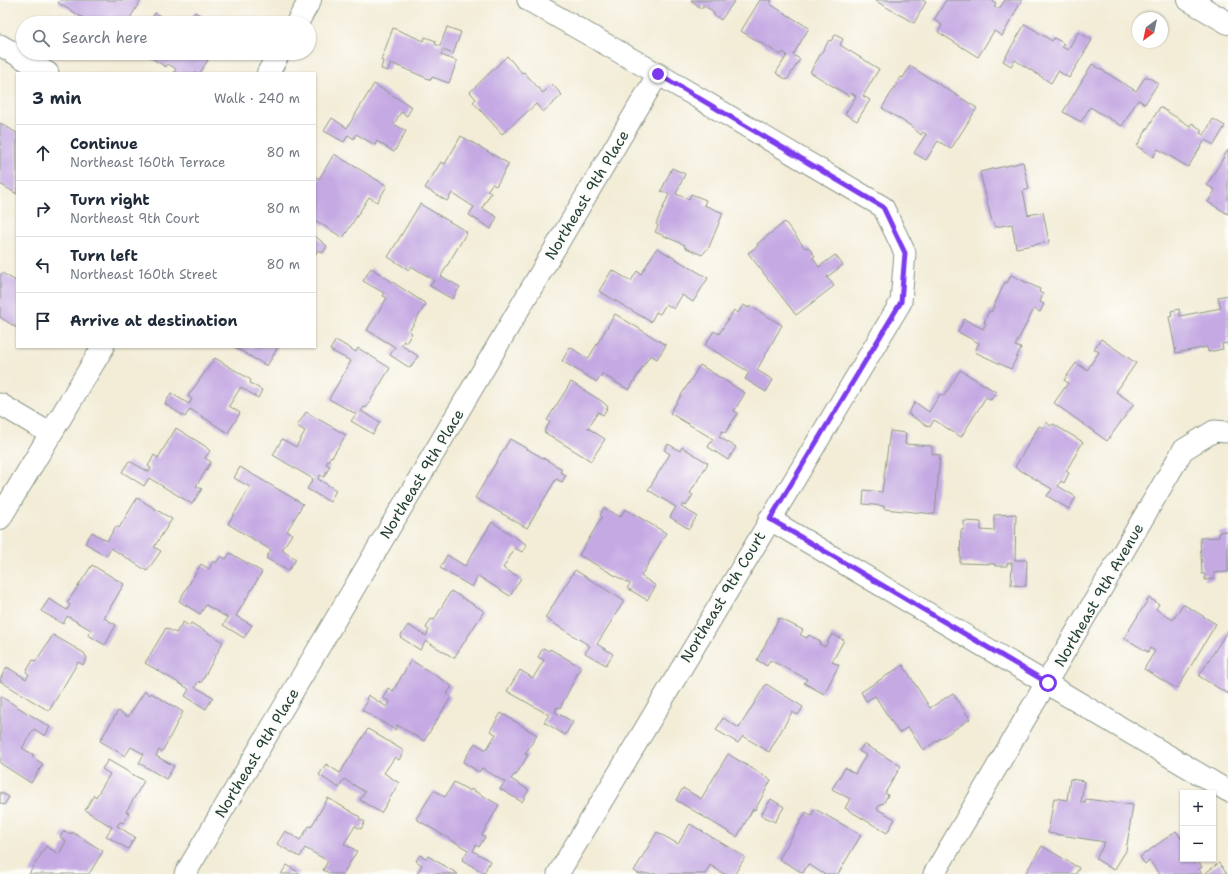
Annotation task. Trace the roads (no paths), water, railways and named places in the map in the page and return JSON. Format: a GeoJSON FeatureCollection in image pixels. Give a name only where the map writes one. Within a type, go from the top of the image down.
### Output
{"type":"FeatureCollection","features":[{"type":"Feature","properties":{"kind":"street"},"geometry":{"type":"LineString","coordinates":[[301,16],[310,0]]}},
{"type":"Feature","properties":{"kind":"street"},"geometry":{"type":"LineString","coordinates":[[528,0],[658,74]]}},
{"type":"Feature","properties":{"kind":"street"},"geometry":{"type":"LineString","coordinates":[[1189,0],[1228,23]]}},
{"type":"Feature","properties":{"kind":"street"},"geometry":{"type":"LineString","coordinates":[[0,46],[16,55]]}},
{"type":"Feature","properties":{"kind":"street"},"geometry":{"type":"LineString","coordinates":[[25,60],[46,72]]}},
{"type":"Feature","properties":{"kind":"street"},"geometry":{"type":"LineString","coordinates":[[269,72],[275,60]]}},
{"type":"Feature","properties":{"kind":"street","name":"Northeast 9th Court"},"geometry":{"type":"LineString","coordinates":[[558,874],[901,302],[905,253],[883,207],[658,74]]}},
{"type":"Feature","properties":{"kind":"street","name":"Northeast 9th Place"},"geometry":{"type":"LineString","coordinates":[[185,874],[658,74]]}},
{"type":"Feature","properties":{"kind":"street"},"geometry":{"type":"LineString","coordinates":[[0,518],[102,348]]}},
{"type":"Feature","properties":{"kind":"street"},"geometry":{"type":"LineString","coordinates":[[0,404],[51,434]]}},
{"type":"Feature","properties":{"kind":"street","name":"Northeast 9th Avenue"},"geometry":{"type":"LineString","coordinates":[[934,874],[1048,683],[1183,450],[1221,432]]}},
{"type":"Feature","properties":{"kind":"street"},"geometry":{"type":"LineString","coordinates":[[770,519],[1228,791]]}}]}
